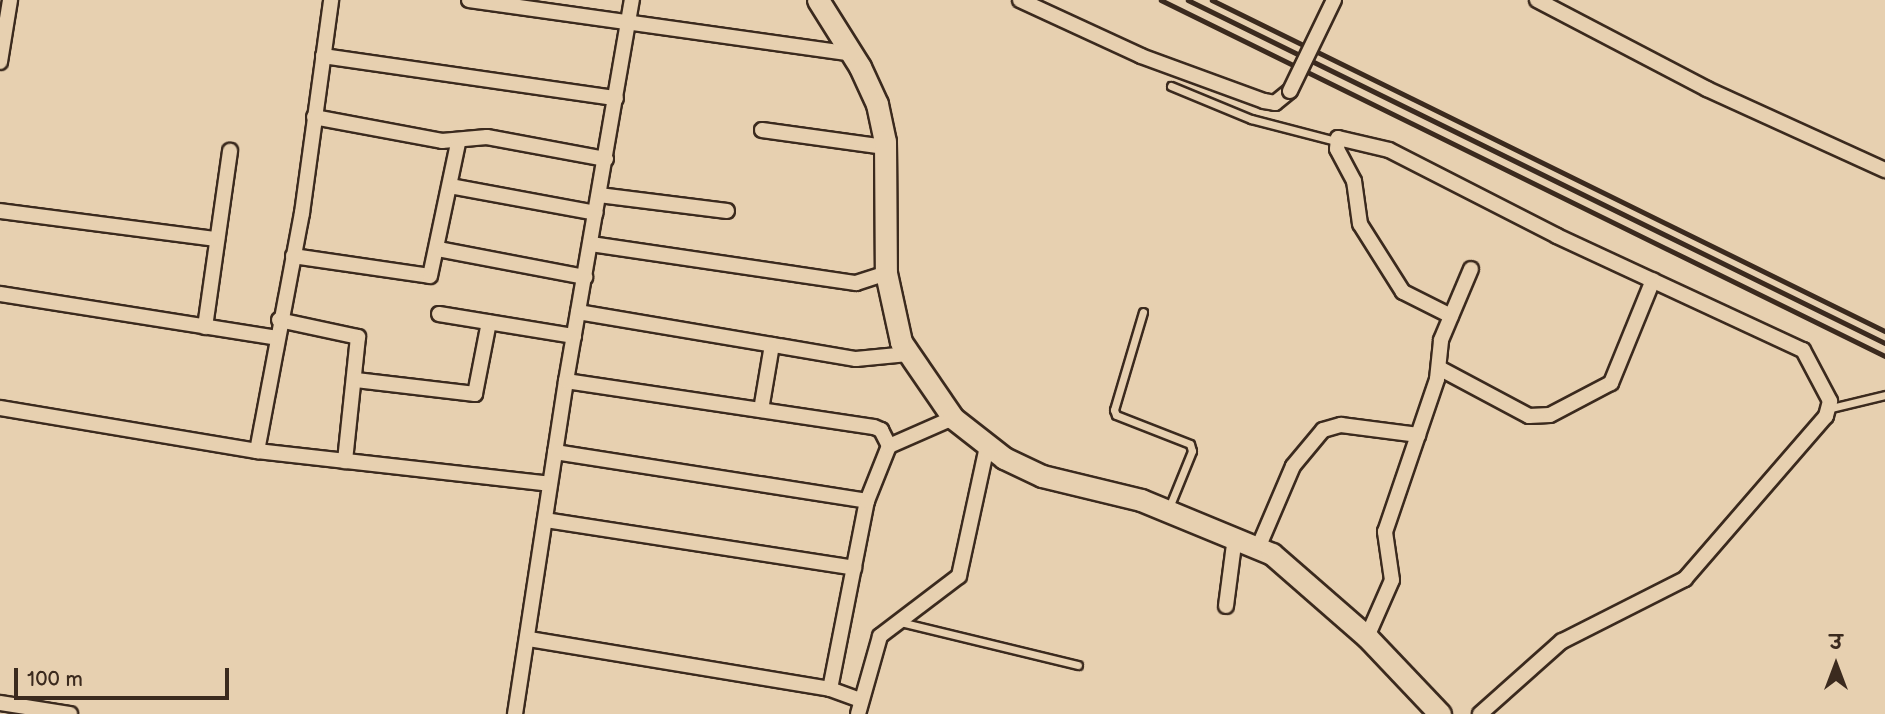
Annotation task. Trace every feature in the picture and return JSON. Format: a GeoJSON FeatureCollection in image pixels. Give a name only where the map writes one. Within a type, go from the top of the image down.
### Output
{"type":"FeatureCollection","features":[{"type":"Feature","properties":{"kind":"main road"},"geometry":{"type":"LineString","coordinates":[[818,0],[852,54],[877,104],[885,148],[887,273],[908,354],[953,418],[987,446],[1042,476],[1103,488],[1168,510],[1258,548],[1321,594],[1367,637],[1440,714]]}},
{"type":"Feature","properties":{"kind":"street"},"geometry":{"type":"LineString","coordinates":[[0,62],[10,0]]}},
{"type":"Feature","properties":{"kind":"street"},"geometry":{"type":"LineString","coordinates":[[257,451],[279,320],[293,256],[331,0]]}},
{"type":"Feature","properties":{"kind":"street"},"geometry":{"type":"LineString","coordinates":[[469,0],[852,54]]}},
{"type":"Feature","properties":{"kind":"street"},"geometry":{"type":"LineString","coordinates":[[515,714],[529,639],[549,484],[632,0]]}},
{"type":"Feature","properties":{"kind":"street"},"geometry":{"type":"LineString","coordinates":[[1020,0],[1141,56],[1275,103],[1290,91],[1334,0]]}},
{"type":"Feature","properties":{"kind":"street"},"geometry":{"type":"LineString","coordinates":[[1537,0],[1707,89],[1885,170]]}},
{"type":"Feature","properties":{"kind":"street"},"geometry":{"type":"LineString","coordinates":[[323,55],[616,98]]}},
{"type":"Feature","properties":{"kind":"street"},"geometry":{"type":"LineString","coordinates":[[314,117],[458,143],[487,137],[606,159]]}},
{"type":"Feature","properties":{"kind":"street"},"geometry":{"type":"LineString","coordinates":[[762,130],[885,148]]}},
{"type":"Feature","properties":{"kind":"street"},"geometry":{"type":"LineString","coordinates":[[1451,316],[1403,292],[1360,224],[1354,181],[1336,141],[1348,137],[1389,150],[1802,350],[1831,408],[1685,579],[1562,641],[1480,714]]}},
{"type":"Feature","properties":{"kind":"street"},"geometry":{"type":"LineString","coordinates":[[293,256],[422,277],[430,276],[438,249],[458,143]]}},
{"type":"Feature","properties":{"kind":"street"},"geometry":{"type":"LineString","coordinates":[[205,327],[230,151]]}},
{"type":"Feature","properties":{"kind":"street"},"geometry":{"type":"LineString","coordinates":[[450,186],[596,213]]}},
{"type":"Feature","properties":{"kind":"street"},"geometry":{"type":"LineString","coordinates":[[599,195],[727,211]]}},
{"type":"Feature","properties":{"kind":"street"},"geometry":{"type":"LineString","coordinates":[[0,211],[217,239]]}},
{"type":"Feature","properties":{"kind":"street"},"geometry":{"type":"LineString","coordinates":[[591,244],[856,283],[887,273]]}},
{"type":"Feature","properties":{"kind":"street"},"geometry":{"type":"LineString","coordinates":[[438,249],[585,277]]}},
{"type":"Feature","properties":{"kind":"street"},"geometry":{"type":"LineString","coordinates":[[1367,637],[1392,580],[1384,539],[1439,368],[1441,340],[1471,269]]}},
{"type":"Feature","properties":{"kind":"street"},"geometry":{"type":"LineString","coordinates":[[1439,368],[1529,416],[1550,415],[1611,383],[1653,280]]}},
{"type":"Feature","properties":{"kind":"street"},"geometry":{"type":"LineString","coordinates":[[0,295],[277,338]]}},
{"type":"Feature","properties":{"kind":"street"},"geometry":{"type":"LineString","coordinates":[[578,312],[856,359],[908,354]]}},
{"type":"Feature","properties":{"kind":"street"},"geometry":{"type":"LineString","coordinates":[[439,314],[574,336]]}},
{"type":"Feature","properties":{"kind":"street"},"geometry":{"type":"LineString","coordinates":[[279,320],[355,334],[360,344],[345,461]]}},
{"type":"Feature","properties":{"kind":"street"},"geometry":{"type":"LineString","coordinates":[[356,380],[475,394],[489,322]]}},
{"type":"Feature","properties":{"kind":"street"},"geometry":{"type":"LineString","coordinates":[[761,410],[772,345]]}},
{"type":"Feature","properties":{"kind":"street"},"geometry":{"type":"LineString","coordinates":[[566,381],[874,427],[881,430],[889,446]]}},
{"type":"Feature","properties":{"kind":"street"},"geometry":{"type":"LineString","coordinates":[[0,408],[257,451],[549,484]]}},
{"type":"Feature","properties":{"kind":"street"},"geometry":{"type":"LineString","coordinates":[[830,689],[866,501],[889,446],[953,418]]}},
{"type":"Feature","properties":{"kind":"street"},"geometry":{"type":"LineString","coordinates":[[1258,548],[1293,466],[1323,430],[1341,425],[1418,435]]}},
{"type":"Feature","properties":{"kind":"street"},"geometry":{"type":"LineString","coordinates":[[529,639],[830,689],[860,707],[880,636],[896,621],[959,576],[987,446]]}},
{"type":"Feature","properties":{"kind":"street"},"geometry":{"type":"LineString","coordinates":[[555,452],[866,501]]}},
{"type":"Feature","properties":{"kind":"street"},"geometry":{"type":"LineString","coordinates":[[545,520],[854,568]]}},
{"type":"Feature","properties":{"kind":"street"},"geometry":{"type":"LineString","coordinates":[[1226,606],[1236,537]]}},
{"type":"Feature","properties":{"kind":"street"},"geometry":{"type":"LineString","coordinates":[[0,703],[70,714]]}},
{"type":"Feature","properties":{"kind":"lane"},"geometry":{"type":"LineString","coordinates":[[1171,86],[1251,119],[1336,141]]}},
{"type":"Feature","properties":{"kind":"lane"},"geometry":{"type":"LineString","coordinates":[[1143,312],[1114,410],[1116,415],[1191,444],[1192,451],[1168,510]]}},
{"type":"Feature","properties":{"kind":"lane"},"geometry":{"type":"LineString","coordinates":[[1831,408],[1885,395]]}},
{"type":"Feature","properties":{"kind":"lane"},"geometry":{"type":"LineString","coordinates":[[896,621],[1077,665]]}},
{"type":"Feature","properties":{"kind":"railway"},"geometry":{"type":"LineString","coordinates":[[1161,0],[1885,356]]}},
{"type":"Feature","properties":{"kind":"railway"},"geometry":{"type":"LineString","coordinates":[[1188,0],[1885,343]]}},
{"type":"Feature","properties":{"kind":"railway"},"geometry":{"type":"LineString","coordinates":[[1212,0],[1885,331]]}}]}
